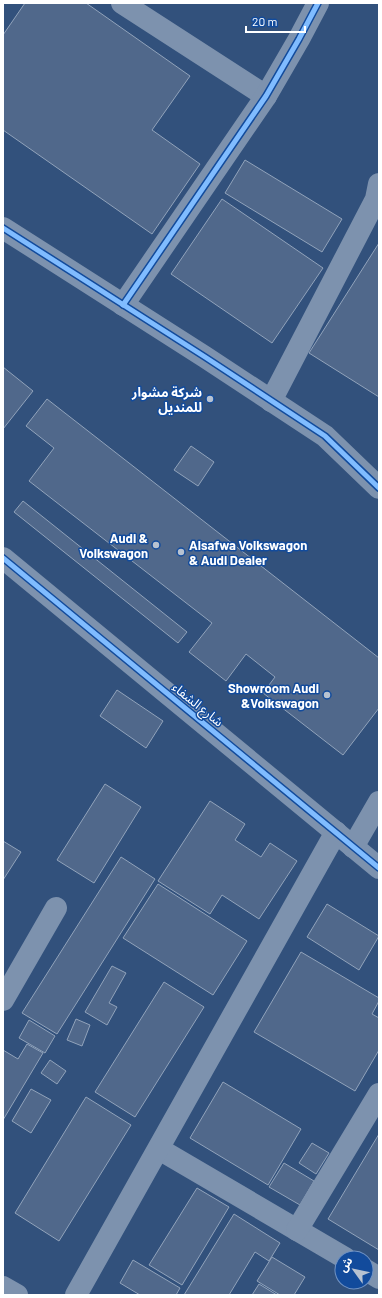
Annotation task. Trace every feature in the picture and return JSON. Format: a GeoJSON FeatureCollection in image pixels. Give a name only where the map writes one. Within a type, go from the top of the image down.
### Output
{"type":"FeatureCollection","features":[{"type":"Feature","properties":{"kind":"street"},"geometry":{"type":"LineString","coordinates":[[122,3],[266,96]]}},
{"type":"Feature","properties":{"kind":"street"},"geometry":{"type":"LineString","coordinates":[[123,305],[266,96],[318,3]]}},
{"type":"Feature","properties":{"kind":"street"},"geometry":{"type":"LineString","coordinates":[[271,400],[376,199],[379,184]]}},
{"type":"Feature","properties":{"kind":"street"},"geometry":{"type":"LineString","coordinates":[[3,228],[325,436],[379,488]]}},
{"type":"Feature","properties":{"kind":"street","name":"شارع الشفاء"},"geometry":{"type":"LineString","coordinates":[[3,558],[379,868]]}},
{"type":"Feature","properties":{"kind":"street"},"geometry":{"type":"LineString","coordinates":[[353,847],[379,802]]}},
{"type":"Feature","properties":{"kind":"street"},"geometry":{"type":"LineString","coordinates":[[76,1295],[336,832]]}},
{"type":"Feature","properties":{"kind":"street"},"geometry":{"type":"LineString","coordinates":[[3,1000],[56,908]]}},
{"type":"Feature","properties":{"kind":"street"},"geometry":{"type":"LineString","coordinates":[[298,1230],[379,1094]]}},
{"type":"Feature","properties":{"kind":"street"},"geometry":{"type":"LineString","coordinates":[[159,1148],[334,1251]]}},
{"type":"Feature","properties":{"kind":"street"},"geometry":{"type":"LineString","coordinates":[[3,1287],[16,1295]]}},
{"type":"Feature","properties":{"kind":"building"},"geometry":{"type":"Polygon","coordinates":[[[25,3],[86,3],[190,76],[152,130],[200,164],[152,234],[3,130],[3,35],[25,3]]]}},
{"type":"Feature","properties":{"kind":"building"},"geometry":{"type":"Polygon","coordinates":[[[245,160],[342,219],[322,252],[225,193],[245,160]]]}},
{"type":"Feature","properties":{"kind":"building"},"geometry":{"type":"Polygon","coordinates":[[[222,199],[323,268],[272,343],[171,274],[222,199]]]}},
{"type":"Feature","properties":{"kind":"building"},"geometry":{"type":"Polygon","coordinates":[[[379,243],[379,397],[309,353],[379,243]]]}},
{"type":"Feature","properties":{"kind":"building"},"geometry":{"type":"Polygon","coordinates":[[[3,367],[33,391],[3,429],[3,367]]]}},
{"type":"Feature","properties":{"kind":"building","name":"Alsafwa Volkswagon & Audi Dealer"},"geometry":{"type":"Polygon","coordinates":[[[47,399],[379,658],[379,708],[343,755],[263,693],[275,677],[246,654],[226,681],[189,652],[212,623],[29,481],[54,448],[26,426],[47,399]]]}},
{"type":"Feature","properties":{"kind":"building"},"geometry":{"type":"Polygon","coordinates":[[[191,446],[214,462],[198,486],[174,470],[191,446]]]}},
{"type":"Feature","properties":{"kind":"building"},"geometry":{"type":"Polygon","coordinates":[[[23,501],[187,632],[178,643],[14,512],[23,501]]]}},
{"type":"Feature","properties":{"kind":"building"},"geometry":{"type":"Polygon","coordinates":[[[117,690],[163,721],[146,748],[100,716],[117,690]]]}},
{"type":"Feature","properties":{"kind":"building"},"geometry":{"type":"Polygon","coordinates":[[[105,784],[141,807],[94,883],[57,860],[105,784]]]}},
{"type":"Feature","properties":{"kind":"building"},"geometry":{"type":"Polygon","coordinates":[[[210,801],[245,824],[235,840],[261,857],[270,843],[297,861],[259,919],[222,895],[210,914],[158,881],[210,801]]]}},
{"type":"Feature","properties":{"kind":"building"},"geometry":{"type":"Polygon","coordinates":[[[3,841],[21,852],[3,880],[3,841]]]}},
{"type":"Feature","properties":{"kind":"building"},"geometry":{"type":"Polygon","coordinates":[[[121,857],[155,879],[57,1034],[22,1013],[121,857]]]}},
{"type":"Feature","properties":{"kind":"building"},"geometry":{"type":"Polygon","coordinates":[[[158,884],[247,941],[213,995],[123,938],[158,884]]]}},
{"type":"Feature","properties":{"kind":"building"},"geometry":{"type":"Polygon","coordinates":[[[327,904],[379,936],[359,970],[307,937],[327,904]]]}},
{"type":"Feature","properties":{"kind":"building"},"geometry":{"type":"Polygon","coordinates":[[[301,952],[379,998],[379,1001],[372,1014],[379,1018],[379,1050],[355,1091],[254,1032],[301,952]]]}},
{"type":"Feature","properties":{"kind":"building"},"geometry":{"type":"Polygon","coordinates":[[[112,966],[126,973],[109,1003],[117,1007],[107,1025],[85,1012],[112,966]]]}},
{"type":"Feature","properties":{"kind":"building"},"geometry":{"type":"Polygon","coordinates":[[[164,982],[204,1007],[135,1117],[95,1092],[164,982]]]}},
{"type":"Feature","properties":{"kind":"building"},"geometry":{"type":"Polygon","coordinates":[[[76,1019],[90,1025],[82,1046],[67,1040],[76,1019]]]}},
{"type":"Feature","properties":{"kind":"building"},"geometry":{"type":"Polygon","coordinates":[[[29,1020],[55,1036],[45,1053],[19,1038],[29,1020]]]}},
{"type":"Feature","properties":{"kind":"building"},"geometry":{"type":"Polygon","coordinates":[[[27,1044],[43,1053],[3,1120],[3,1050],[18,1059],[27,1044]]]}},
{"type":"Feature","properties":{"kind":"building"},"geometry":{"type":"Polygon","coordinates":[[[50,1060],[66,1071],[57,1084],[41,1073],[50,1060]]]}},
{"type":"Feature","properties":{"kind":"building"},"geometry":{"type":"Polygon","coordinates":[[[223,1082],[301,1129],[268,1185],[190,1138],[223,1082]]]}},
{"type":"Feature","properties":{"kind":"building"},"geometry":{"type":"Polygon","coordinates":[[[31,1089],[51,1100],[31,1133],[12,1121],[31,1089]]]}},
{"type":"Feature","properties":{"kind":"building"},"geometry":{"type":"Polygon","coordinates":[[[86,1097],[131,1125],[59,1241],[15,1213],[86,1097]]]}},
{"type":"Feature","properties":{"kind":"building"},"geometry":{"type":"Polygon","coordinates":[[[379,1134],[379,1250],[328,1219],[379,1134]]]}},
{"type":"Feature","properties":{"kind":"building"},"geometry":{"type":"Polygon","coordinates":[[[312,1143],[329,1153],[316,1174],[299,1163],[312,1143]]]}},
{"type":"Feature","properties":{"kind":"building"},"geometry":{"type":"Polygon","coordinates":[[[284,1163],[314,1181],[300,1205],[269,1187],[284,1163]]]}},
{"type":"Feature","properties":{"kind":"building"},"geometry":{"type":"Polygon","coordinates":[[[197,1188],[229,1207],[182,1285],[149,1265],[197,1188]]]}},
{"type":"Feature","properties":{"kind":"building"},"geometry":{"type":"Polygon","coordinates":[[[234,1214],[280,1243],[269,1261],[255,1252],[229,1295],[184,1295],[234,1214]]]}},
{"type":"Feature","properties":{"kind":"building"},"geometry":{"type":"Polygon","coordinates":[[[272,1257],[305,1277],[294,1295],[280,1295],[257,1281],[272,1257]]]}},
{"type":"Feature","properties":{"kind":"building"},"geometry":{"type":"Polygon","coordinates":[[[133,1260],[180,1288],[176,1295],[140,1295],[120,1283],[133,1260]]]}},
{"type":"Feature","properties":{"kind":"building"},"geometry":{"type":"Polygon","coordinates":[[[259,1284],[277,1295],[252,1295],[259,1284]]]}},
{"type":"Feature","properties":{"kind":"cycle path"},"geometry":{"type":"LineString","coordinates":[[123,305],[266,96],[318,3]]}},
{"type":"Feature","properties":{"kind":"cycle path"},"geometry":{"type":"LineString","coordinates":[[3,228],[205,357],[325,436],[379,488]]}},
{"type":"Feature","properties":{"kind":"cycle path"},"geometry":{"type":"LineString","coordinates":[[3,558],[379,868]]}},
{"type":"Feature","properties":{"kind":"place","name":"شركة مشوار للمنديل"},"geometry":{"type":"Point","coordinates":[210,399]}},
{"type":"Feature","properties":{"kind":"place","name":"Audi & Volkswagon"},"geometry":{"type":"Point","coordinates":[156,545]}},
{"type":"Feature","properties":{"kind":"place","name":"Alsafwa Volkswagon & Audi Dealer"},"geometry":{"type":"Point","coordinates":[181,552]}},
{"type":"Feature","properties":{"kind":"place","name":"Showroom Audi &Volkswagon"},"geometry":{"type":"Point","coordinates":[327,695]}}]}
